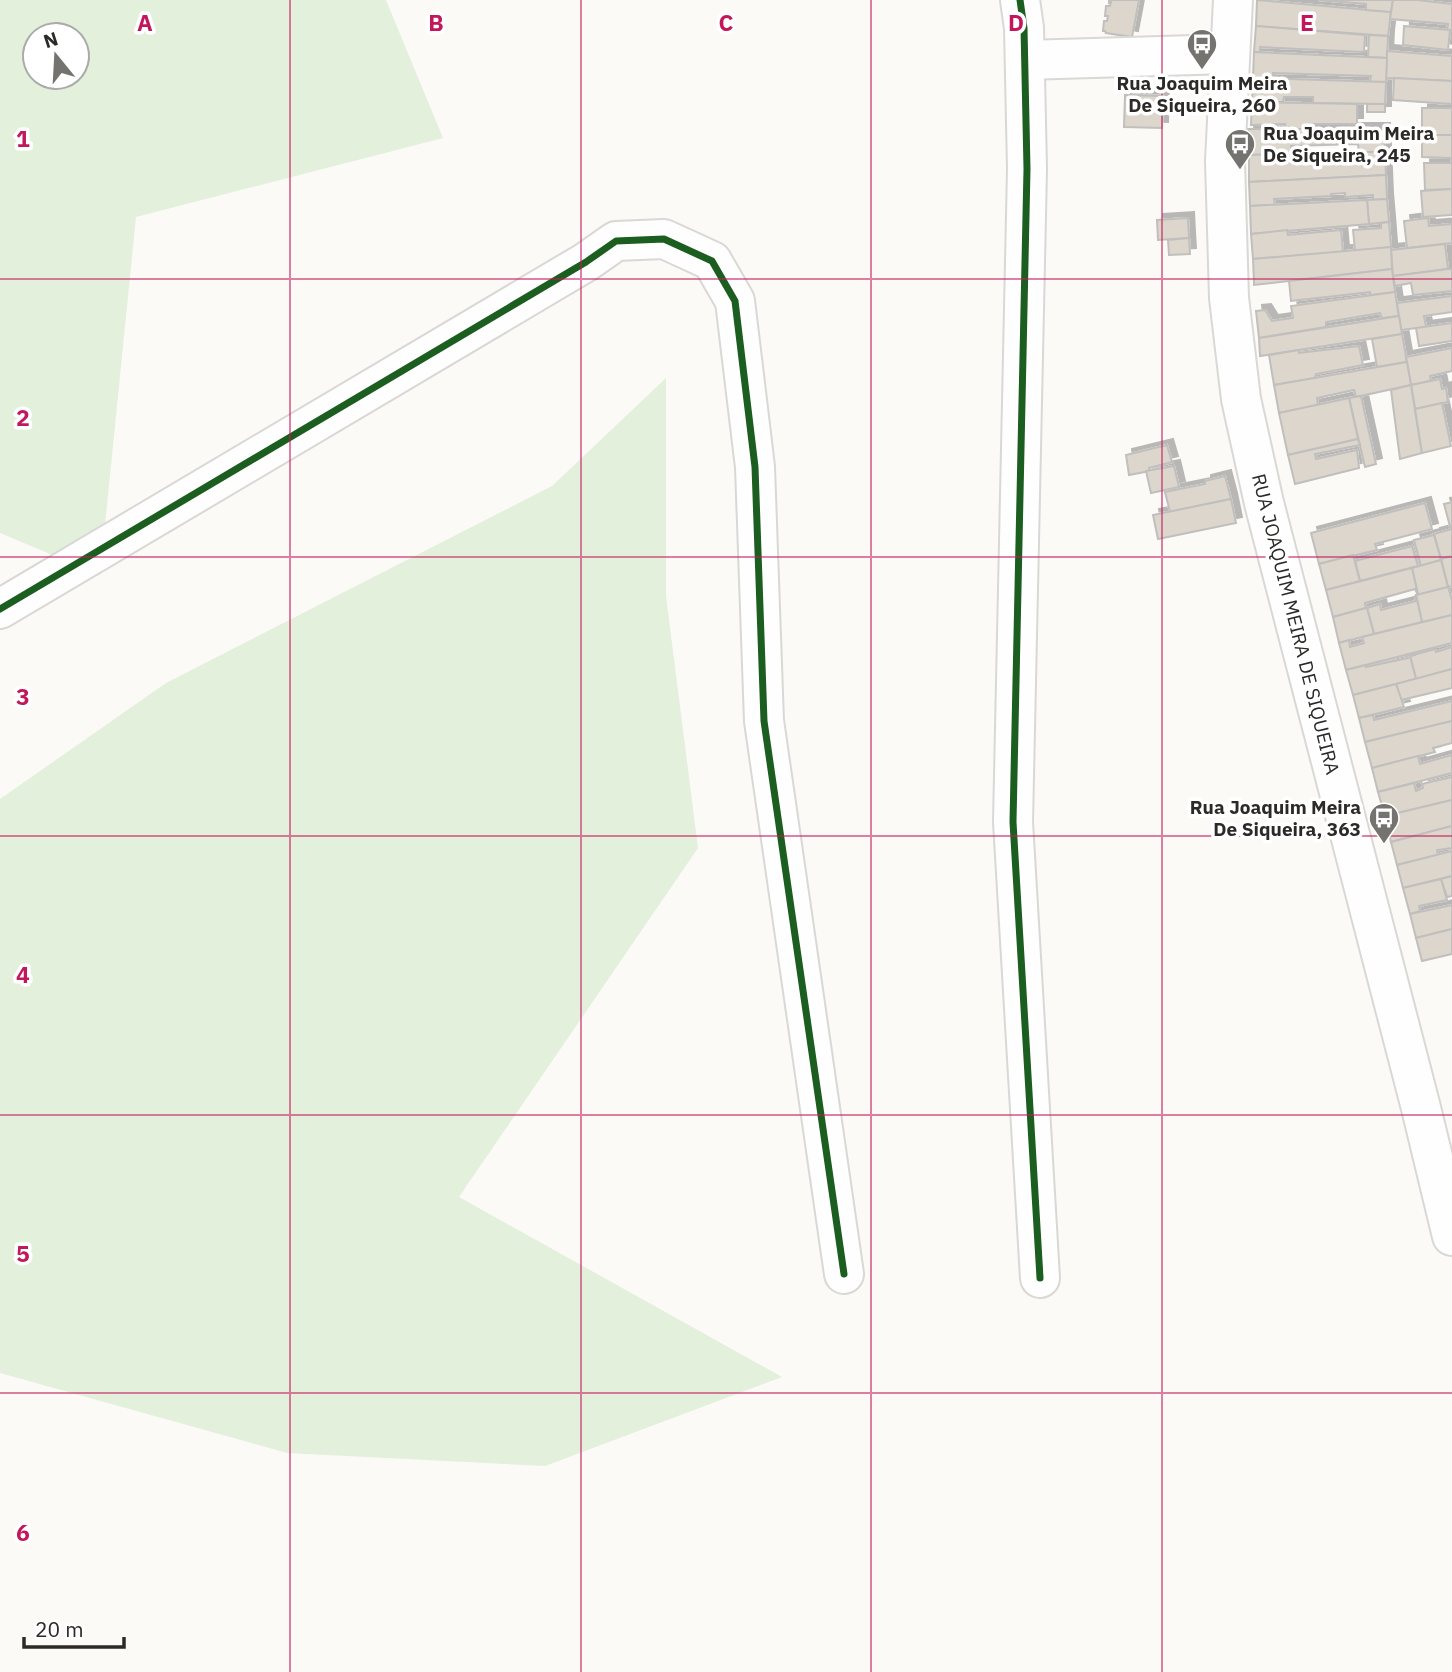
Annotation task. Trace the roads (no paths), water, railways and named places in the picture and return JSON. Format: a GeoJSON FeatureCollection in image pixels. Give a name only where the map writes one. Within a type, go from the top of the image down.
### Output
{"type":"FeatureCollection","features":[{"type":"Feature","properties":{"kind":"street"},"geometry":{"type":"LineString","coordinates":[[1020,0],[1024,28],[1027,169],[1013,822],[1040,1278]]}},
{"type":"Feature","properties":{"kind":"street","name":"RUA JOAQUIM MEIRA DE SIQUEIRA"},"geometry":{"type":"LineString","coordinates":[[1233,0],[1225,161],[1229,298],[1241,399],[1264,503],[1437,1110],[1452,1236]]}},
{"type":"Feature","properties":{"kind":"street"},"geometry":{"type":"LineString","coordinates":[[1025,60],[1230,54]]}},
{"type":"Feature","properties":{"kind":"street"},"geometry":{"type":"LineString","coordinates":[[0,609],[616,242],[664,239],[712,261],[735,301],[755,467],[765,721],[844,1274]]}},
{"type":"Feature","properties":{"kind":"place","name":"Rua Joaquim Meira De Siqueira, 260"},"geometry":{"type":"Point","coordinates":[1202,71]}},
{"type":"Feature","properties":{"kind":"place","name":"Rua Joaquim Meira De Siqueira, 245"},"geometry":{"type":"Point","coordinates":[1240,171]}},
{"type":"Feature","properties":{"kind":"place","name":"Rua Joaquim Meira De Siqueira, 363"},"geometry":{"type":"Point","coordinates":[1384,845]}}]}
